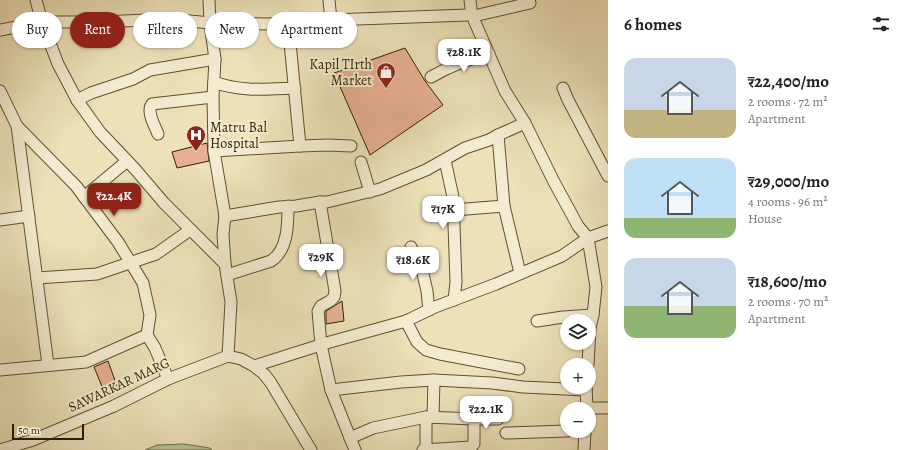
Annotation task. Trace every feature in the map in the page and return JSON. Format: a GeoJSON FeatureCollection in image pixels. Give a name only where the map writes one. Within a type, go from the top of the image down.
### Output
{"type":"FeatureCollection","features":[{"type":"Feature","properties":{"kind":"street"},"geometry":{"type":"LineString","coordinates":[[36,0],[39,12]]}},
{"type":"Feature","properties":{"kind":"street"},"geometry":{"type":"LineString","coordinates":[[209,0],[210,12]]}},
{"type":"Feature","properties":{"kind":"street"},"geometry":{"type":"LineString","coordinates":[[329,0],[330,12]]}},
{"type":"Feature","properties":{"kind":"street"},"geometry":{"type":"LineString","coordinates":[[357,19],[443,16],[530,2]]}},
{"type":"Feature","properties":{"kind":"street"},"geometry":{"type":"LineString","coordinates":[[472,12],[505,91],[525,123],[553,180],[575,220],[588,238],[596,287],[593,314]]}},
{"type":"Feature","properties":{"kind":"street"},"geometry":{"type":"LineString","coordinates":[[62,22],[170,19],[205,22]]}},
{"type":"Feature","properties":{"kind":"street"},"geometry":{"type":"LineString","coordinates":[[0,30],[12,28]]}},
{"type":"Feature","properties":{"kind":"street"},"geometry":{"type":"LineString","coordinates":[[52,48],[58,64],[77,100],[100,132],[128,161],[164,203],[225,264]]}},
{"type":"Feature","properties":{"kind":"street"},"geometry":{"type":"LineString","coordinates":[[213,48],[215,59],[213,97],[214,151],[225,216],[223,234],[225,264],[231,302],[228,356],[241,359],[254,366],[264,374],[271,383],[311,450]]}},
{"type":"Feature","properties":{"kind":"street"},"geometry":{"type":"LineString","coordinates":[[291,48],[300,146]]}},
{"type":"Feature","properties":{"kind":"street"},"geometry":{"type":"LineString","coordinates":[[431,77],[446,68],[467,59],[489,54]]}},
{"type":"Feature","properties":{"kind":"street"},"geometry":{"type":"LineString","coordinates":[[77,100],[91,93],[133,79],[150,70],[215,59]]}},
{"type":"Feature","properties":{"kind":"street"},"geometry":{"type":"LineString","coordinates":[[214,82],[226,87],[251,89],[295,88]]}},
{"type":"Feature","properties":{"kind":"street"},"geometry":{"type":"LineString","coordinates":[[563,88],[608,176]]}},
{"type":"Feature","properties":{"kind":"street"},"geometry":{"type":"LineString","coordinates":[[0,90],[17,126],[48,365]]}},
{"type":"Feature","properties":{"kind":"street"},"geometry":{"type":"LineString","coordinates":[[158,134],[150,111],[150,106],[152,104],[213,97]]}},
{"type":"Feature","properties":{"kind":"street"},"geometry":{"type":"LineString","coordinates":[[225,216],[242,214],[256,210],[327,202],[380,189],[445,160],[464,148],[489,140],[525,123]]}},
{"type":"Feature","properties":{"kind":"street"},"geometry":{"type":"LineString","coordinates":[[17,126],[76,186],[118,242],[143,283],[150,315],[147,335],[155,348],[168,379]]}},
{"type":"Feature","properties":{"kind":"street"},"geometry":{"type":"LineString","coordinates":[[498,135],[504,206],[520,273]]}},
{"type":"Feature","properties":{"kind":"street"},"geometry":{"type":"LineString","coordinates":[[214,151],[300,146],[351,146]]}},
{"type":"Feature","properties":{"kind":"street"},"geometry":{"type":"LineString","coordinates":[[445,160],[453,197],[454,210],[456,282],[454,300]]}},
{"type":"Feature","properties":{"kind":"street"},"geometry":{"type":"LineString","coordinates":[[84,197],[128,161]]}},
{"type":"Feature","properties":{"kind":"street"},"geometry":{"type":"LineString","coordinates":[[361,162],[370,192]]}},
{"type":"Feature","properties":{"kind":"street"},"geometry":{"type":"LineString","coordinates":[[320,202],[335,291],[334,297],[321,306],[318,311],[321,345],[331,390],[355,450]]}},
{"type":"Feature","properties":{"kind":"street"},"geometry":{"type":"LineString","coordinates":[[227,275],[271,261],[277,257],[286,236],[288,227],[288,206]]}},
{"type":"Feature","properties":{"kind":"street"},"geometry":{"type":"LineString","coordinates":[[454,210],[504,206]]}},
{"type":"Feature","properties":{"kind":"street"},"geometry":{"type":"LineString","coordinates":[[0,220],[29,216]]}},
{"type":"Feature","properties":{"kind":"street"},"geometry":{"type":"LineString","coordinates":[[37,278],[97,274],[156,254],[190,230]]}},
{"type":"Feature","properties":{"kind":"street"},"geometry":{"type":"LineString","coordinates":[[254,366],[406,321],[429,310],[562,256],[588,238],[608,231]]}},
{"type":"Feature","properties":{"kind":"street"},"geometry":{"type":"LineString","coordinates":[[411,247],[422,270],[427,291],[429,310]]}},
{"type":"Feature","properties":{"kind":"street"},"geometry":{"type":"LineString","coordinates":[[537,321],[560,317]]}},
{"type":"Feature","properties":{"kind":"street"},"geometry":{"type":"LineString","coordinates":[[406,321],[417,342],[426,350],[519,369]]}},
{"type":"Feature","properties":{"kind":"street"},"geometry":{"type":"LineString","coordinates":[[0,370],[86,362],[147,335]]}},
{"type":"Feature","properties":{"kind":"street","name":"SAWARKAR MARG"},"geometry":{"type":"LineString","coordinates":[[0,450],[33,440],[114,406],[168,379],[216,359],[228,356]]}},
{"type":"Feature","properties":{"kind":"street"},"geometry":{"type":"LineString","coordinates":[[331,390],[434,380],[492,383],[523,387],[560,388]]}},
{"type":"Feature","properties":{"kind":"street"},"geometry":{"type":"LineString","coordinates":[[434,380],[425,450],[472,447],[474,444],[474,419]]}},
{"type":"Feature","properties":{"kind":"street"},"geometry":{"type":"LineString","coordinates":[[596,408],[608,408]]}},
{"type":"Feature","properties":{"kind":"street"},"geometry":{"type":"LineString","coordinates":[[350,438],[373,428],[430,417],[498,419]]}},
{"type":"Feature","properties":{"kind":"street"},"geometry":{"type":"LineString","coordinates":[[506,433],[560,431]]}},
{"type":"Feature","properties":{"kind":"street"},"geometry":{"type":"LineString","coordinates":[[584,450],[585,438]]}},
{"type":"Feature","properties":{"kind":"green space"},"geometry":{"type":"Polygon","coordinates":[[[184,444],[210,448],[212,450],[145,450],[157,445],[184,444]]]}},
{"type":"Feature","properties":{"kind":"building","name":"Kapil TIrth Market"},"geometry":{"type":"Polygon","coordinates":[[[405,48],[425,81],[443,105],[370,155],[334,73],[405,48]]]}},
{"type":"Feature","properties":{"kind":"building"},"geometry":{"type":"Polygon","coordinates":[[[207,143],[209,161],[177,168],[172,152],[207,143]]]}},
{"type":"Feature","properties":{"kind":"building"},"geometry":{"type":"Polygon","coordinates":[[[342,301],[344,321],[326,324],[326,311],[342,301]]]}},
{"type":"Feature","properties":{"kind":"building"},"geometry":{"type":"Polygon","coordinates":[[[108,361],[118,389],[105,394],[94,367],[108,361]]]}},
{"type":"Feature","properties":{"kind":"place","name":"Kapil TIrth Market"},"geometry":{"type":"Point","coordinates":[386,89]}},
{"type":"Feature","properties":{"kind":"place","name":"Matru Bal Hospital"},"geometry":{"type":"Point","coordinates":[196,152]}}]}
